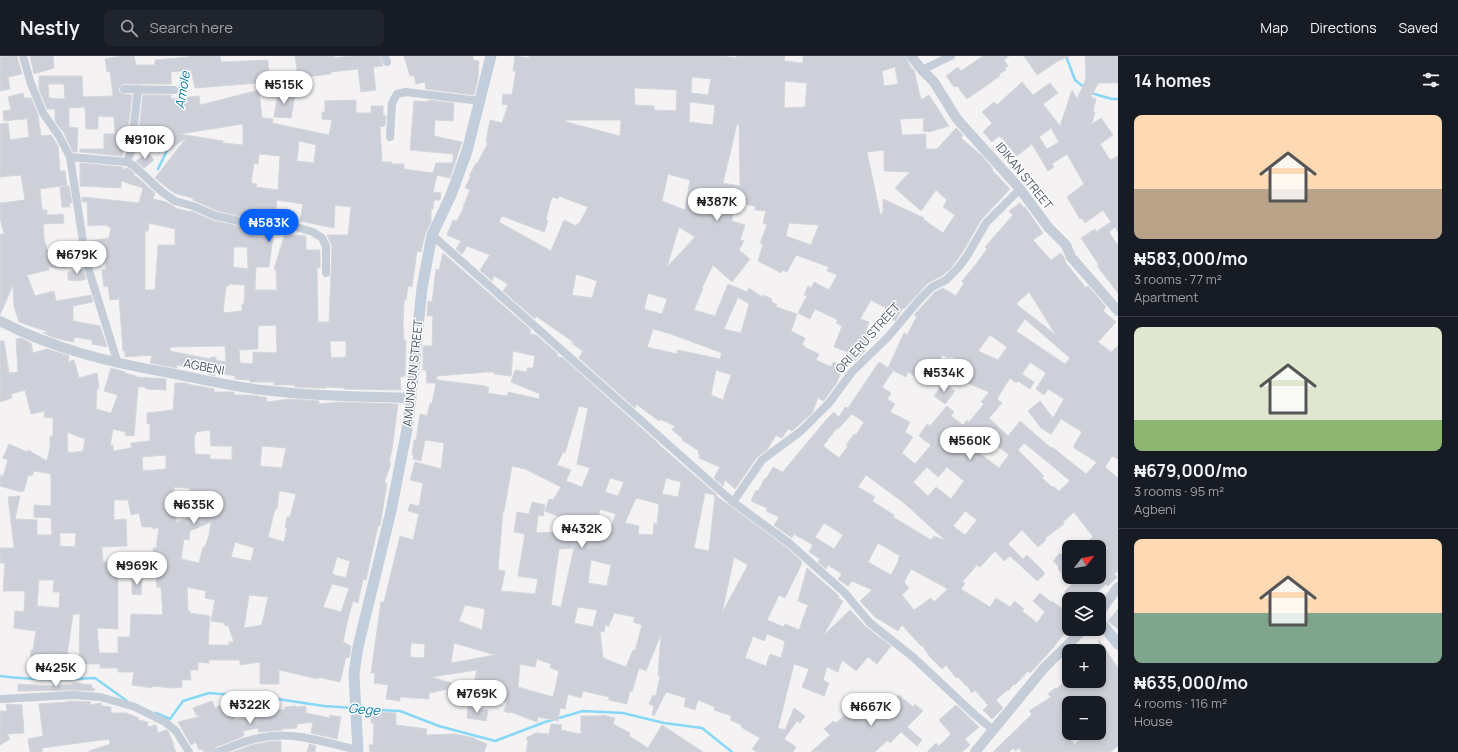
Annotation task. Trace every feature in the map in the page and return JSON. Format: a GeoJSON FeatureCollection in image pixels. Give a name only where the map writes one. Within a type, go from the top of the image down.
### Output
{"type":"FeatureCollection","features":[{"type":"Feature","properties":{"kind":"main road","name":"AMUNIGUN STREET"},"geometry":{"type":"LineString","coordinates":[[358,751],[354,673],[358,647],[391,512],[408,424],[422,288],[432,235],[451,195],[467,151],[491,56]]}},
{"type":"Feature","properties":{"kind":"main road"},"geometry":{"type":"LineString","coordinates":[[1106,630],[1118,644]]}},
{"type":"Feature","properties":{"kind":"street"},"geometry":{"type":"LineString","coordinates":[[23,56],[31,84],[43,113],[59,136],[70,157],[86,261],[118,364]]}},
{"type":"Feature","properties":{"kind":"street","name":"IDIKAN STREET"},"geometry":{"type":"LineString","coordinates":[[911,56],[934,82],[956,118],[1020,189],[1048,227],[1066,245],[1071,257],[1118,311]]}},
{"type":"Feature","properties":{"kind":"street"},"geometry":{"type":"LineString","coordinates":[[922,70],[951,56]]}},
{"type":"Feature","properties":{"kind":"street"},"geometry":{"type":"LineString","coordinates":[[124,89],[174,90]]}},
{"type":"Feature","properties":{"kind":"street"},"geometry":{"type":"LineString","coordinates":[[127,162],[131,151],[138,89]]}},
{"type":"Feature","properties":{"kind":"street"},"geometry":{"type":"LineString","coordinates":[[390,137],[392,103],[397,94],[406,92],[480,102]]}},
{"type":"Feature","properties":{"kind":"street"},"geometry":{"type":"LineString","coordinates":[[70,157],[127,162],[134,166],[162,192],[175,201],[194,206],[216,216],[239,221],[266,221],[286,224],[313,232],[322,238],[326,246],[326,273]]}},
{"type":"Feature","properties":{"kind":"street","name":"ORI ERU STREET"},"geometry":{"type":"LineString","coordinates":[[733,502],[762,460],[801,431],[829,403],[852,372],[888,337],[920,298],[932,287],[946,280],[958,268],[967,256],[986,223],[1020,189]]}},
{"type":"Feature","properties":{"kind":"street"},"geometry":{"type":"LineString","coordinates":[[432,235],[733,502],[789,543],[845,593],[870,623],[882,631],[924,666],[975,715],[992,729],[1000,723]]}},
{"type":"Feature","properties":{"kind":"street","name":"AGBENI"},"geometry":{"type":"LineString","coordinates":[[0,321],[13,328],[64,348],[118,364],[262,390],[332,396],[411,398]]}},
{"type":"Feature","properties":{"kind":"street"},"geometry":{"type":"LineString","coordinates":[[1106,604],[1118,588]]}},
{"type":"Feature","properties":{"kind":"street"},"geometry":{"type":"LineString","coordinates":[[976,752],[1046,667],[1077,636]]}},
{"type":"Feature","properties":{"kind":"street"},"geometry":{"type":"LineString","coordinates":[[0,700],[73,695],[100,697],[135,708],[165,722],[176,731],[189,752]]}},
{"type":"Feature","properties":{"kind":"street"},"geometry":{"type":"LineString","coordinates":[[218,752],[250,740],[273,736],[295,737],[358,751]]}},
{"type":"Feature","properties":{"kind":"building"},"geometry":{"type":"Polygon","coordinates":[[[17,56],[22,74],[8,77],[10,89],[0,91],[0,57],[17,56]]]}},
{"type":"Feature","properties":{"kind":"building"},"geometry":{"type":"Polygon","coordinates":[[[30,56],[53,56],[54,68],[34,74],[30,56]]]}},
{"type":"Feature","properties":{"kind":"building"},"geometry":{"type":"Polygon","coordinates":[[[121,56],[134,56],[136,65],[155,65],[155,60],[189,57],[188,56],[220,56],[221,62],[268,60],[269,75],[258,76],[258,83],[195,88],[191,70],[171,72],[171,84],[122,84],[119,88],[119,92],[132,95],[126,145],[123,145],[122,156],[80,152],[80,149],[104,149],[104,134],[115,134],[114,117],[98,116],[98,129],[86,129],[85,107],[69,108],[69,127],[78,128],[77,152],[73,152],[64,133],[55,121],[55,109],[47,109],[39,89],[39,76],[82,76],[83,97],[113,96],[110,71],[107,72],[105,59],[121,56]],[[48,84],[49,98],[65,99],[64,84],[48,84]]]}},
{"type":"Feature","properties":{"kind":"building"},"geometry":{"type":"Polygon","coordinates":[[[295,56],[334,56],[334,58],[380,56],[383,66],[373,67],[376,90],[361,92],[358,69],[298,78],[295,56]]]}},
{"type":"Feature","properties":{"kind":"building"},"geometry":{"type":"Polygon","coordinates":[[[404,56],[473,56],[473,60],[479,61],[478,78],[474,95],[426,89],[425,82],[416,84],[414,75],[410,76],[404,56]]]}},
{"type":"Feature","properties":{"kind":"building"},"geometry":{"type":"Polygon","coordinates":[[[515,56],[529,58],[529,56],[721,56],[736,58],[736,56],[785,56],[784,61],[803,63],[803,56],[905,56],[911,68],[914,70],[921,100],[929,95],[949,126],[929,132],[923,131],[924,118],[900,119],[902,135],[926,134],[926,149],[937,149],[956,128],[963,135],[961,138],[982,156],[993,169],[992,170],[1010,189],[981,220],[962,253],[951,268],[943,275],[928,283],[904,309],[903,308],[895,321],[886,315],[888,311],[885,309],[886,308],[871,300],[860,319],[869,322],[865,333],[870,336],[865,351],[854,362],[848,360],[850,353],[834,347],[842,326],[836,323],[838,320],[815,309],[810,319],[798,313],[807,296],[804,295],[808,286],[811,288],[814,282],[829,290],[837,275],[827,271],[829,267],[796,255],[787,272],[783,270],[781,273],[758,261],[763,244],[760,243],[767,225],[763,223],[766,211],[755,210],[755,206],[734,202],[732,221],[745,225],[740,240],[744,241],[739,250],[750,259],[732,282],[713,265],[694,310],[715,316],[728,284],[747,292],[749,288],[762,297],[763,295],[772,299],[771,301],[777,305],[776,307],[797,314],[791,331],[805,338],[802,345],[805,346],[804,347],[819,354],[816,360],[831,367],[833,362],[844,366],[836,384],[824,401],[818,398],[812,413],[792,431],[788,429],[782,438],[776,435],[767,450],[757,457],[735,489],[725,480],[723,486],[714,478],[720,467],[699,458],[699,451],[682,440],[683,439],[672,430],[675,426],[660,419],[659,421],[636,404],[635,408],[579,358],[583,351],[571,343],[576,344],[536,316],[535,319],[503,291],[508,284],[494,276],[492,281],[480,270],[490,255],[467,246],[462,254],[456,249],[461,241],[447,235],[453,220],[457,221],[464,207],[470,190],[465,188],[471,176],[469,176],[488,143],[486,142],[490,120],[502,123],[508,105],[502,104],[503,94],[512,95],[516,71],[513,71],[515,56]],[[895,67],[882,71],[884,86],[898,84],[895,67]],[[692,77],[691,93],[708,95],[711,79],[692,77]],[[785,81],[784,108],[805,107],[807,83],[785,81]],[[634,88],[635,105],[654,106],[654,110],[676,111],[677,90],[634,88]],[[690,102],[689,122],[713,125],[715,105],[690,102]],[[566,120],[566,122],[620,136],[621,120],[566,120]],[[737,124],[723,183],[740,186],[739,125],[737,124]],[[884,150],[867,152],[880,214],[883,213],[883,199],[924,218],[923,219],[943,233],[955,215],[943,207],[947,200],[936,190],[921,211],[895,188],[910,172],[884,171],[884,150]],[[668,174],[662,201],[685,210],[690,180],[668,174]],[[559,196],[558,199],[553,197],[546,220],[548,221],[544,232],[502,216],[499,222],[551,251],[564,220],[576,226],[578,223],[579,224],[588,207],[559,196]],[[789,223],[786,236],[811,245],[819,225],[789,223]],[[679,227],[667,267],[695,237],[679,227]],[[576,274],[572,295],[592,298],[597,281],[576,274]],[[648,293],[644,309],[662,314],[667,299],[648,293]],[[738,297],[724,329],[741,333],[749,304],[738,297]],[[653,329],[647,347],[677,354],[678,350],[720,359],[722,353],[653,329]],[[716,370],[711,395],[723,400],[731,375],[716,370]]]}},
{"type":"Feature","properties":{"kind":"building"},"geometry":{"type":"Polygon","coordinates":[[[983,56],[1009,56],[1004,60],[1008,66],[1005,68],[1006,70],[999,74],[1000,76],[967,99],[957,86],[954,87],[946,76],[958,67],[961,71],[983,56]]]}},
{"type":"Feature","properties":{"kind":"building"},"geometry":{"type":"Polygon","coordinates":[[[1024,56],[1070,56],[1058,61],[1037,75],[1024,56]]]}},
{"type":"Feature","properties":{"kind":"building"},"geometry":{"type":"Polygon","coordinates":[[[1085,56],[1118,56],[1118,83],[1098,83],[1091,97],[1096,99],[1092,124],[1101,118],[1113,135],[1100,144],[1110,160],[1118,156],[1118,232],[1115,227],[1109,232],[1118,246],[1118,293],[1097,266],[1099,265],[1081,238],[1095,229],[1096,232],[1111,222],[1103,210],[1085,223],[1082,218],[1080,219],[1067,197],[1084,184],[1067,154],[1052,164],[1054,167],[1048,171],[1032,144],[1017,156],[1002,138],[999,136],[992,142],[983,132],[992,123],[982,112],[994,102],[997,105],[1022,82],[1033,95],[1050,83],[1058,93],[1043,104],[1060,126],[1072,90],[1077,99],[1086,79],[1085,56]],[[1051,128],[1039,137],[1047,149],[1059,142],[1051,128]]]}},
{"type":"Feature","properties":{"kind":"building"},"geometry":{"type":"Polygon","coordinates":[[[259,90],[262,118],[273,119],[272,123],[329,135],[332,120],[322,119],[322,112],[325,112],[325,101],[356,100],[356,113],[371,113],[371,106],[383,106],[383,115],[386,116],[385,126],[380,127],[382,162],[404,164],[404,169],[433,173],[436,163],[453,163],[453,154],[410,150],[414,101],[429,102],[428,100],[454,103],[453,121],[435,120],[434,136],[462,142],[450,178],[437,175],[433,192],[441,193],[440,200],[434,200],[433,209],[431,209],[431,222],[425,234],[421,252],[417,251],[412,287],[408,286],[406,300],[404,300],[403,325],[404,340],[406,340],[405,376],[400,377],[401,390],[318,388],[295,387],[295,385],[274,385],[274,382],[250,382],[250,380],[235,379],[235,376],[215,372],[215,376],[208,374],[209,371],[177,365],[177,368],[150,363],[152,355],[125,357],[125,351],[123,351],[119,297],[119,299],[110,300],[108,286],[104,287],[102,270],[106,269],[103,251],[90,253],[89,241],[109,238],[111,228],[105,225],[88,226],[87,202],[82,202],[82,197],[139,203],[143,188],[121,181],[121,188],[80,186],[80,163],[123,167],[123,170],[126,168],[131,170],[135,174],[133,175],[155,193],[153,199],[166,202],[175,208],[191,211],[214,221],[238,226],[274,228],[269,267],[256,267],[255,290],[277,290],[276,269],[274,269],[286,230],[292,232],[291,235],[306,236],[306,250],[320,250],[320,268],[317,268],[318,322],[329,322],[332,246],[327,235],[348,235],[351,207],[335,205],[334,228],[300,221],[303,204],[277,200],[275,217],[240,216],[218,211],[193,200],[193,198],[174,193],[155,178],[187,137],[168,151],[170,144],[151,141],[150,146],[137,146],[143,95],[171,95],[171,99],[199,96],[200,105],[259,90]],[[243,124],[179,134],[223,141],[223,143],[243,145],[243,124]],[[299,141],[297,161],[314,163],[316,145],[299,141]],[[259,154],[258,164],[254,163],[251,183],[257,184],[256,187],[278,190],[280,156],[259,154]],[[149,223],[148,231],[145,231],[145,290],[155,290],[158,245],[175,245],[175,229],[149,223]],[[234,247],[233,267],[248,269],[247,247],[234,247]],[[229,284],[229,286],[226,286],[223,313],[242,311],[245,285],[229,284]],[[276,325],[258,326],[258,349],[239,350],[240,363],[253,364],[253,352],[277,353],[276,325]],[[330,341],[331,358],[346,357],[346,341],[330,341]],[[225,346],[170,347],[170,351],[210,359],[211,357],[216,357],[216,360],[226,362],[225,346]]]}},
{"type":"Feature","properties":{"kind":"building"},"geometry":{"type":"Polygon","coordinates":[[[278,92],[295,95],[291,118],[274,117],[278,92]]]}},
{"type":"Feature","properties":{"kind":"building"},"geometry":{"type":"Polygon","coordinates":[[[23,93],[24,98],[31,98],[38,115],[41,136],[51,135],[58,146],[60,171],[65,171],[67,185],[40,189],[42,210],[47,210],[47,215],[63,214],[64,223],[43,224],[44,238],[47,250],[65,249],[67,268],[48,267],[49,270],[27,275],[35,296],[54,291],[56,301],[91,295],[93,302],[73,306],[73,321],[100,326],[107,347],[92,344],[92,340],[74,337],[74,342],[55,338],[43,333],[49,332],[19,322],[14,306],[13,285],[0,315],[0,234],[4,234],[0,218],[0,203],[25,200],[21,175],[0,177],[0,124],[8,123],[10,140],[29,137],[27,118],[21,120],[4,121],[3,111],[11,110],[8,97],[23,93]]]}},
{"type":"Feature","properties":{"kind":"building"},"geometry":{"type":"Polygon","coordinates":[[[148,152],[154,160],[144,168],[136,161],[148,152]]]}},
{"type":"Feature","properties":{"kind":"building"},"geometry":{"type":"Polygon","coordinates":[[[69,186],[72,203],[69,203],[70,207],[62,207],[60,187],[69,186]]]}},
{"type":"Feature","properties":{"kind":"building"},"geometry":{"type":"Polygon","coordinates":[[[1020,203],[1024,208],[1025,207],[1043,233],[1033,240],[1051,260],[1061,253],[1066,261],[1065,262],[1086,288],[1088,286],[1106,307],[1103,311],[1116,322],[1098,342],[1111,352],[1118,346],[1118,459],[1112,456],[1105,467],[1118,478],[1118,571],[1114,574],[1117,577],[1108,586],[1106,584],[1106,550],[1109,547],[1106,547],[1106,540],[1089,540],[1093,537],[1074,512],[1063,522],[1064,524],[1045,538],[1046,540],[1038,547],[1022,530],[1008,544],[1023,559],[1027,555],[1044,572],[1044,575],[1037,581],[1010,556],[1004,561],[995,551],[980,567],[977,565],[962,582],[965,583],[961,589],[990,607],[996,598],[1010,607],[1015,601],[1024,609],[1022,611],[1037,623],[1045,612],[1033,601],[1040,593],[1062,609],[1062,636],[1030,673],[1028,671],[1015,685],[1014,684],[1008,691],[1007,690],[996,700],[1003,708],[992,719],[983,710],[988,705],[975,690],[972,693],[967,685],[966,686],[958,677],[956,678],[946,665],[942,669],[930,657],[922,645],[921,646],[902,625],[898,631],[875,617],[860,601],[872,590],[852,581],[848,586],[838,579],[842,574],[828,565],[826,569],[818,562],[820,559],[809,552],[813,545],[794,534],[792,538],[774,525],[779,517],[766,511],[767,508],[751,501],[756,490],[758,491],[773,467],[782,472],[781,474],[834,412],[839,417],[845,407],[848,408],[879,362],[888,368],[904,333],[907,335],[917,316],[914,315],[935,292],[943,288],[956,296],[964,283],[962,281],[987,249],[985,247],[1013,215],[1009,211],[1020,203]],[[1029,292],[1016,304],[1056,335],[1029,292]],[[1025,319],[1016,331],[1065,364],[1070,358],[1025,319]],[[990,335],[978,351],[998,360],[1007,347],[990,335]],[[942,355],[935,370],[921,364],[920,366],[933,376],[929,384],[908,372],[906,377],[890,369],[893,371],[882,387],[891,393],[887,399],[895,404],[890,412],[910,422],[905,432],[913,437],[902,453],[915,464],[931,445],[919,436],[927,424],[930,426],[947,406],[954,412],[951,416],[963,425],[967,420],[969,422],[984,404],[981,402],[989,392],[960,380],[967,363],[950,356],[950,358],[942,355]],[[1030,362],[1022,374],[1034,382],[1030,389],[1018,381],[1016,383],[1010,378],[997,399],[1002,403],[989,418],[1008,436],[1020,421],[1051,448],[1052,447],[1086,474],[1097,462],[1074,448],[1074,445],[1082,432],[1061,419],[1051,434],[1041,428],[1028,411],[1040,401],[1053,418],[1064,399],[1048,389],[1044,395],[1036,389],[1046,373],[1030,362]],[[852,414],[838,429],[837,428],[823,446],[839,458],[848,446],[846,445],[854,434],[856,435],[864,422],[852,414]],[[988,440],[978,452],[999,468],[1009,455],[992,441],[991,443],[988,440]],[[1024,443],[1018,450],[1044,476],[1042,478],[1059,491],[1070,481],[1024,443]],[[927,467],[913,482],[928,496],[936,487],[951,499],[964,481],[947,467],[938,477],[927,467]],[[866,475],[858,487],[875,497],[872,501],[894,515],[893,517],[931,540],[934,536],[946,541],[904,503],[866,475]],[[965,511],[953,526],[965,535],[977,520],[965,511]],[[824,523],[815,537],[834,549],[843,535],[824,523]],[[878,543],[868,562],[891,575],[900,556],[878,543]],[[911,569],[904,582],[909,588],[902,595],[914,610],[931,598],[934,602],[948,589],[911,569]]]}},
{"type":"Feature","properties":{"kind":"building"},"geometry":{"type":"Polygon","coordinates":[[[443,253],[531,330],[530,334],[536,335],[558,354],[556,356],[563,358],[717,495],[715,495],[786,547],[801,561],[802,563],[785,598],[779,595],[767,620],[784,627],[785,624],[799,630],[808,605],[798,601],[807,568],[843,601],[823,636],[850,610],[866,627],[891,646],[877,664],[868,657],[856,671],[842,660],[838,672],[827,667],[823,680],[829,683],[824,696],[802,687],[809,669],[794,664],[778,728],[785,730],[794,708],[805,716],[800,723],[797,721],[784,739],[796,747],[793,752],[757,752],[752,749],[760,738],[741,727],[742,725],[730,720],[732,716],[714,710],[715,707],[698,700],[695,710],[684,706],[686,698],[666,692],[654,716],[652,715],[654,706],[649,704],[653,695],[656,696],[660,676],[658,675],[661,634],[646,671],[639,668],[632,692],[630,691],[627,704],[609,700],[609,697],[583,691],[581,698],[568,694],[565,709],[560,708],[558,721],[538,717],[537,722],[511,712],[504,711],[507,702],[496,699],[499,689],[474,683],[477,670],[431,677],[465,687],[463,695],[457,693],[455,696],[447,695],[448,689],[429,693],[429,699],[400,697],[400,701],[386,699],[388,685],[374,683],[375,673],[371,673],[381,602],[384,602],[400,536],[413,540],[419,514],[408,511],[410,504],[419,506],[423,483],[410,480],[415,462],[441,469],[444,443],[425,440],[421,461],[413,459],[414,455],[412,455],[420,414],[427,416],[430,403],[432,404],[436,383],[427,383],[426,370],[423,370],[423,346],[432,346],[433,316],[427,316],[428,301],[432,302],[436,269],[439,270],[443,253]],[[513,351],[511,376],[494,374],[494,372],[437,376],[437,380],[485,386],[489,388],[488,393],[507,396],[508,392],[539,399],[540,394],[511,382],[515,370],[527,372],[527,368],[533,368],[535,356],[513,351]],[[579,406],[565,453],[563,452],[557,465],[571,470],[566,481],[582,487],[590,468],[577,464],[588,408],[579,406]],[[512,466],[503,511],[498,570],[505,571],[501,591],[535,594],[538,579],[518,576],[525,534],[514,532],[517,512],[529,514],[532,502],[545,505],[543,516],[538,515],[536,533],[558,532],[560,517],[545,511],[549,499],[553,500],[561,487],[525,469],[512,466]],[[610,478],[605,492],[618,496],[624,482],[610,478]],[[666,478],[662,494],[678,497],[681,482],[666,478]],[[705,493],[694,548],[709,551],[715,495],[705,493]],[[636,498],[625,523],[639,526],[638,534],[653,535],[654,523],[657,524],[659,504],[636,498]],[[600,509],[597,523],[611,527],[616,514],[600,509]],[[574,548],[559,549],[551,605],[561,607],[574,548]],[[734,557],[722,613],[748,565],[734,557]],[[591,560],[588,583],[607,586],[611,565],[591,560]],[[465,605],[459,621],[482,630],[485,609],[465,605]],[[578,607],[574,623],[593,627],[597,610],[578,607]],[[614,613],[609,626],[605,625],[604,632],[600,631],[603,658],[626,667],[633,650],[635,651],[642,625],[633,622],[635,617],[614,613]],[[767,634],[764,641],[753,636],[745,658],[766,666],[770,654],[781,658],[785,641],[767,634]],[[411,643],[410,657],[424,658],[425,644],[411,643]],[[454,643],[451,663],[495,655],[454,643]],[[537,659],[535,667],[520,664],[518,687],[553,697],[559,671],[550,668],[551,664],[537,659]]]}},
{"type":"Feature","properties":{"kind":"building"},"geometry":{"type":"Polygon","coordinates":[[[83,269],[86,279],[78,281],[68,280],[68,272],[83,269]]]}},
{"type":"Feature","properties":{"kind":"building"},"geometry":{"type":"Polygon","coordinates":[[[21,338],[31,343],[33,353],[47,349],[69,356],[68,362],[74,360],[79,378],[97,373],[99,389],[97,388],[96,409],[111,413],[118,395],[104,391],[111,368],[136,377],[166,379],[166,390],[138,387],[134,436],[125,435],[126,432],[113,429],[110,446],[113,445],[113,451],[131,448],[131,443],[150,441],[150,423],[147,424],[147,413],[173,410],[175,383],[187,383],[214,389],[214,392],[234,392],[234,395],[266,397],[267,402],[289,399],[319,401],[319,404],[339,402],[398,404],[389,462],[391,463],[384,483],[387,483],[380,526],[378,526],[366,580],[363,579],[358,603],[353,601],[348,619],[343,642],[351,646],[350,656],[348,658],[346,657],[340,682],[318,677],[318,679],[279,670],[279,684],[260,684],[260,662],[240,665],[240,660],[209,660],[209,663],[198,662],[198,670],[190,670],[191,680],[182,680],[182,687],[172,688],[152,686],[152,688],[132,685],[134,672],[118,672],[118,668],[100,668],[100,664],[79,664],[80,614],[73,614],[67,655],[49,653],[49,667],[30,666],[31,650],[33,650],[36,631],[14,628],[15,611],[24,612],[25,591],[3,591],[5,563],[0,563],[0,548],[14,548],[8,497],[20,496],[15,519],[37,520],[37,535],[52,535],[51,518],[34,517],[34,505],[51,506],[51,474],[34,471],[32,476],[28,475],[24,491],[21,492],[0,486],[0,475],[3,476],[8,460],[3,458],[9,444],[27,452],[28,450],[47,461],[50,448],[50,436],[53,436],[53,418],[44,417],[45,411],[31,414],[25,390],[11,394],[12,398],[0,402],[0,341],[4,341],[9,373],[18,372],[16,339],[21,338]],[[210,430],[196,432],[196,435],[194,435],[195,454],[210,455],[210,459],[232,460],[232,446],[211,446],[210,430]],[[67,432],[68,453],[83,451],[85,439],[67,432]],[[262,446],[260,466],[282,468],[286,448],[262,446]],[[166,455],[142,457],[143,471],[166,469],[166,455]],[[174,487],[176,523],[220,504],[190,504],[190,488],[174,487]],[[281,491],[279,492],[277,509],[275,509],[268,537],[284,542],[287,528],[285,527],[287,517],[290,517],[296,494],[281,491]],[[114,500],[114,520],[126,519],[127,546],[102,547],[103,562],[116,562],[116,572],[118,572],[118,629],[97,628],[99,653],[118,653],[118,637],[130,637],[131,614],[163,615],[161,587],[157,587],[153,548],[156,548],[159,527],[154,529],[151,527],[142,527],[139,513],[131,515],[128,500],[114,500]],[[211,522],[190,531],[189,540],[184,539],[181,559],[199,563],[203,547],[205,547],[209,535],[211,522]],[[60,533],[60,546],[75,547],[76,533],[60,533]],[[235,542],[231,557],[251,561],[254,548],[235,542]],[[337,557],[332,574],[346,578],[350,561],[337,557]],[[39,580],[37,606],[59,608],[60,592],[53,592],[54,580],[39,580]],[[332,584],[323,607],[341,612],[349,588],[332,584]],[[187,587],[188,611],[190,611],[190,613],[210,616],[208,645],[229,645],[229,642],[234,642],[228,625],[225,626],[224,623],[211,621],[215,600],[205,598],[206,591],[187,587]],[[249,595],[244,628],[262,625],[268,597],[249,595]]]}},
{"type":"Feature","properties":{"kind":"building"},"geometry":{"type":"Polygon","coordinates":[[[943,383],[955,391],[945,404],[934,396],[943,383]]]}},
{"type":"Feature","properties":{"kind":"building"},"geometry":{"type":"Polygon","coordinates":[[[1060,553],[1062,555],[1062,573],[1058,569],[1059,567],[1053,561],[1060,553]]]}},
{"type":"Feature","properties":{"kind":"building"},"geometry":{"type":"Polygon","coordinates":[[[132,578],[142,579],[141,595],[132,594],[132,578]]]}},
{"type":"Feature","properties":{"kind":"building"},"geometry":{"type":"Polygon","coordinates":[[[1072,584],[1106,584],[1097,592],[1064,592],[1072,584]]]}},
{"type":"Feature","properties":{"kind":"building"},"geometry":{"type":"Polygon","coordinates":[[[1118,609],[1118,629],[1108,621],[1118,609]]]}},
{"type":"Feature","properties":{"kind":"building"},"geometry":{"type":"Polygon","coordinates":[[[1106,650],[1118,668],[1118,746],[1110,752],[1022,752],[1019,748],[1015,751],[1013,748],[1009,752],[993,752],[1032,714],[1029,711],[1051,697],[1048,694],[1055,688],[1056,689],[1062,684],[1062,688],[1106,688],[1106,650]]]}},
{"type":"Feature","properties":{"kind":"building"},"geometry":{"type":"Polygon","coordinates":[[[73,683],[92,685],[92,688],[95,689],[94,691],[18,691],[18,684],[53,686],[73,685],[73,683]]]}},
{"type":"Feature","properties":{"kind":"building"},"geometry":{"type":"Polygon","coordinates":[[[869,693],[881,706],[884,703],[888,707],[899,695],[913,707],[915,704],[923,711],[907,727],[922,740],[917,746],[901,732],[890,743],[888,740],[875,752],[811,752],[830,735],[824,729],[833,721],[836,723],[869,693]]]}},
{"type":"Feature","properties":{"kind":"building"},"geometry":{"type":"Polygon","coordinates":[[[68,701],[91,702],[90,705],[101,703],[102,706],[111,707],[111,713],[126,713],[139,718],[138,720],[148,722],[147,727],[156,725],[158,733],[166,730],[168,731],[176,752],[89,752],[110,744],[109,739],[42,748],[42,752],[30,752],[28,739],[43,736],[39,704],[68,701]]]}},
{"type":"Feature","properties":{"kind":"building"},"geometry":{"type":"Polygon","coordinates":[[[212,701],[215,708],[223,704],[227,716],[233,714],[235,720],[256,715],[255,709],[262,708],[263,713],[285,709],[285,707],[306,706],[306,713],[330,718],[330,715],[341,717],[337,739],[311,733],[313,722],[297,724],[297,728],[282,730],[259,732],[258,728],[243,731],[244,736],[216,747],[213,752],[203,752],[203,749],[199,750],[196,742],[191,745],[178,722],[202,716],[196,715],[193,708],[212,701]]]}},
{"type":"Feature","properties":{"kind":"building"},"geometry":{"type":"Polygon","coordinates":[[[6,704],[22,705],[24,733],[7,734],[10,739],[0,745],[0,711],[7,711],[6,704]]]}},
{"type":"Feature","properties":{"kind":"building"},"geometry":{"type":"Polygon","coordinates":[[[956,705],[979,727],[965,739],[970,745],[962,752],[927,752],[936,743],[939,746],[951,734],[939,720],[956,705]]]}},
{"type":"Feature","properties":{"kind":"building"},"geometry":{"type":"Polygon","coordinates":[[[468,707],[488,710],[486,721],[467,718],[468,707]]]}},
{"type":"Feature","properties":{"kind":"building"},"geometry":{"type":"Polygon","coordinates":[[[371,712],[396,713],[396,725],[427,729],[426,735],[455,734],[475,738],[487,744],[484,752],[370,752],[369,745],[373,745],[374,723],[371,723],[371,712]]]}},
{"type":"Feature","properties":{"kind":"building"},"geometry":{"type":"Polygon","coordinates":[[[602,715],[615,718],[613,724],[630,733],[629,736],[648,748],[662,725],[703,752],[526,752],[528,741],[526,738],[536,733],[549,734],[551,724],[562,725],[561,730],[581,734],[581,716],[602,715]]]}},
{"type":"Feature","properties":{"kind":"building"},"geometry":{"type":"Polygon","coordinates":[[[272,741],[281,741],[281,752],[233,752],[252,745],[272,741]]]}},
{"type":"Feature","properties":{"kind":"building"},"geometry":{"type":"Polygon","coordinates":[[[309,744],[316,746],[315,752],[307,752],[309,744]]]}},
{"type":"Feature","properties":{"kind":"waterway"},"geometry":{"type":"LineString","coordinates":[[1066,56],[1075,80],[1084,87]]}},
{"type":"Feature","properties":{"kind":"waterway","name":"Amole"},"geometry":{"type":"LineString","coordinates":[[178,100],[183,68]]}},
{"type":"Feature","properties":{"kind":"waterway"},"geometry":{"type":"LineString","coordinates":[[1091,93],[1112,99],[1118,99]]}},
{"type":"Feature","properties":{"kind":"waterway","name":"Amole"},"geometry":{"type":"LineString","coordinates":[[158,169],[171,142]]}},
{"type":"Feature","properties":{"kind":"waterway","name":"Gege"},"geometry":{"type":"LineString","coordinates":[[0,676],[48,679],[95,678],[127,701]]}},
{"type":"Feature","properties":{"kind":"waterway","name":"Gege"},"geometry":{"type":"LineString","coordinates":[[156,713],[170,719],[183,701],[209,693],[271,698],[324,706],[354,708]]}},
{"type":"Feature","properties":{"kind":"waterway","name":"Gege"},"geometry":{"type":"LineString","coordinates":[[359,709],[400,711],[439,726],[495,741],[545,722],[583,711],[623,713],[664,723],[702,728],[732,752]]}}]}
